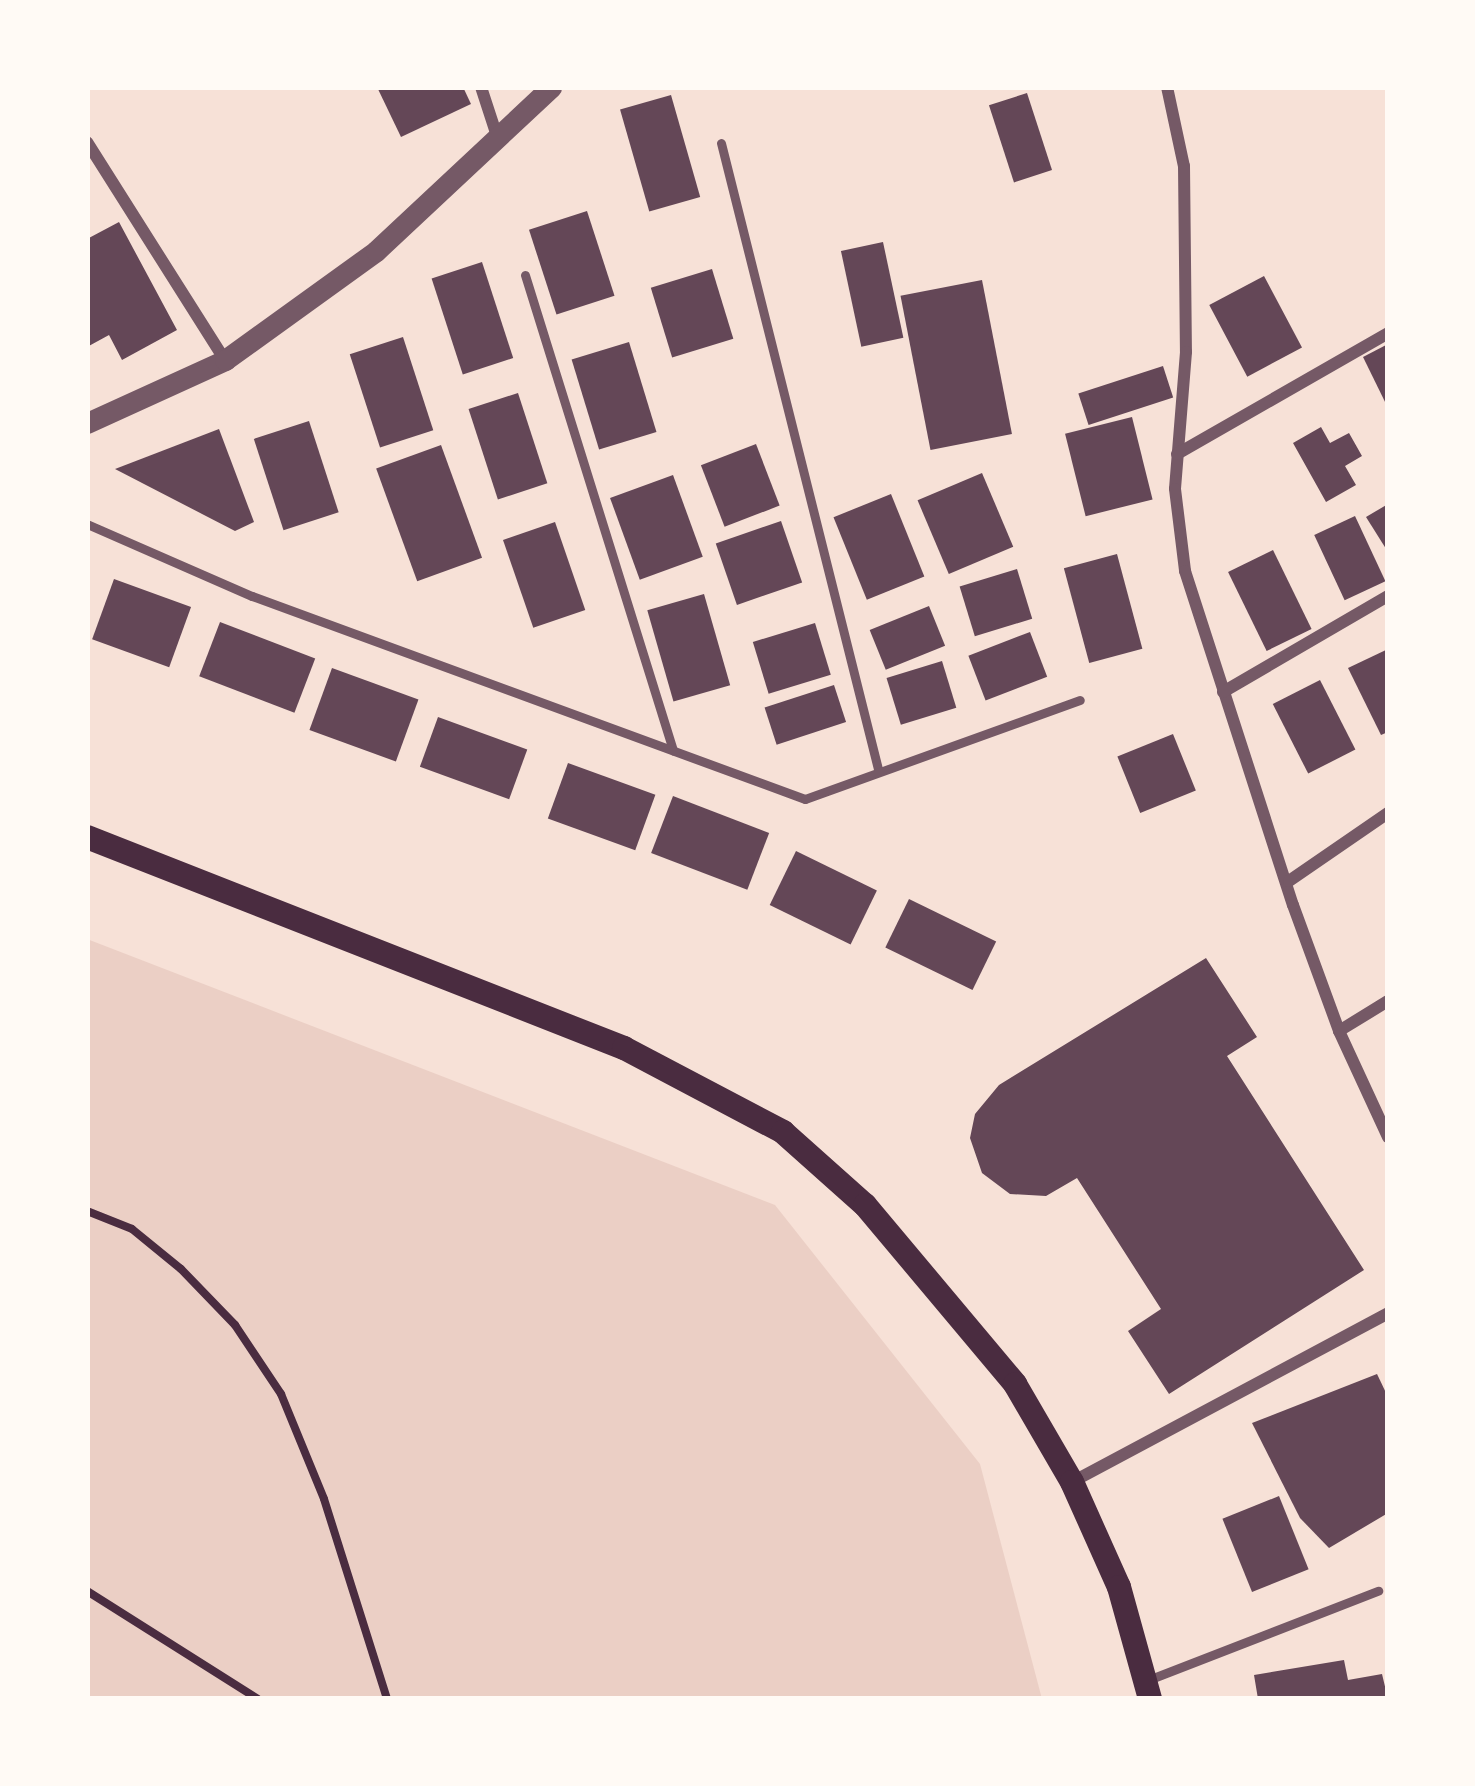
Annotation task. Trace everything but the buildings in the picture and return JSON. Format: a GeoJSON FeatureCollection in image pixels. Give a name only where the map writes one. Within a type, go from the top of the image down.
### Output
{"type":"FeatureCollection","features":[{"type":"Feature","properties":{"kind":"main road"},"geometry":{"type":"LineString","coordinates":[[87,837],[624,1048],[783,1132],[865,1205],[1015,1384],[1072,1482],[1119,1587],[1148,1690]]}},
{"type":"Feature","properties":{"kind":"street"},"geometry":{"type":"LineString","coordinates":[[481,87],[498,140]]}},
{"type":"Feature","properties":{"kind":"street"},"geometry":{"type":"LineString","coordinates":[[87,423],[225,360],[376,251],[551,87]]}},
{"type":"Feature","properties":{"kind":"street"},"geometry":{"type":"LineString","coordinates":[[1167,87],[1184,166],[1186,352],[1177,454],[1185,571],[1339,1031],[1388,1137]]}},
{"type":"Feature","properties":{"kind":"street"},"geometry":{"type":"LineString","coordinates":[[87,142],[225,360]]}},
{"type":"Feature","properties":{"kind":"street"},"geometry":{"type":"LineString","coordinates":[[1177,454],[1388,333]]}},
{"type":"Feature","properties":{"kind":"street"},"geometry":{"type":"LineString","coordinates":[[1223,692],[1388,596]]}},
{"type":"Feature","properties":{"kind":"street"},"geometry":{"type":"LineString","coordinates":[[1289,881],[1388,813]]}},
{"type":"Feature","properties":{"kind":"street"},"geometry":{"type":"LineString","coordinates":[[1339,1031],[1388,1001]]}},
{"type":"Feature","properties":{"kind":"street"},"geometry":{"type":"LineString","coordinates":[[1072,1482],[1388,1313]]}},
{"type":"Feature","properties":{"kind":"lane"},"geometry":{"type":"LineString","coordinates":[[721,143],[878,769]]}},
{"type":"Feature","properties":{"kind":"lane"},"geometry":{"type":"LineString","coordinates":[[526,275],[673,750]]}},
{"type":"Feature","properties":{"kind":"lane"},"geometry":{"type":"LineString","coordinates":[[87,524],[253,596],[805,799],[1080,700]]}},
{"type":"Feature","properties":{"kind":"lane"},"geometry":{"type":"LineString","coordinates":[[1148,1690],[1378,1591]]}},
{"type":"Feature","properties":{"kind":"path"},"geometry":{"type":"LineString","coordinates":[[87,1211],[132,1229],[181,1269],[235,1324],[281,1394],[324,1499],[387,1699]]}},
{"type":"Feature","properties":{"kind":"path"},"geometry":{"type":"LineString","coordinates":[[87,1592],[258,1699]]}},
{"type":"Feature","properties":{"kind":"shaded area"},"geometry":{"type":"Polygon","coordinates":[[[87,939],[775,1205],[980,1464],[1042,1699],[87,1699],[87,939]]]}}]}
